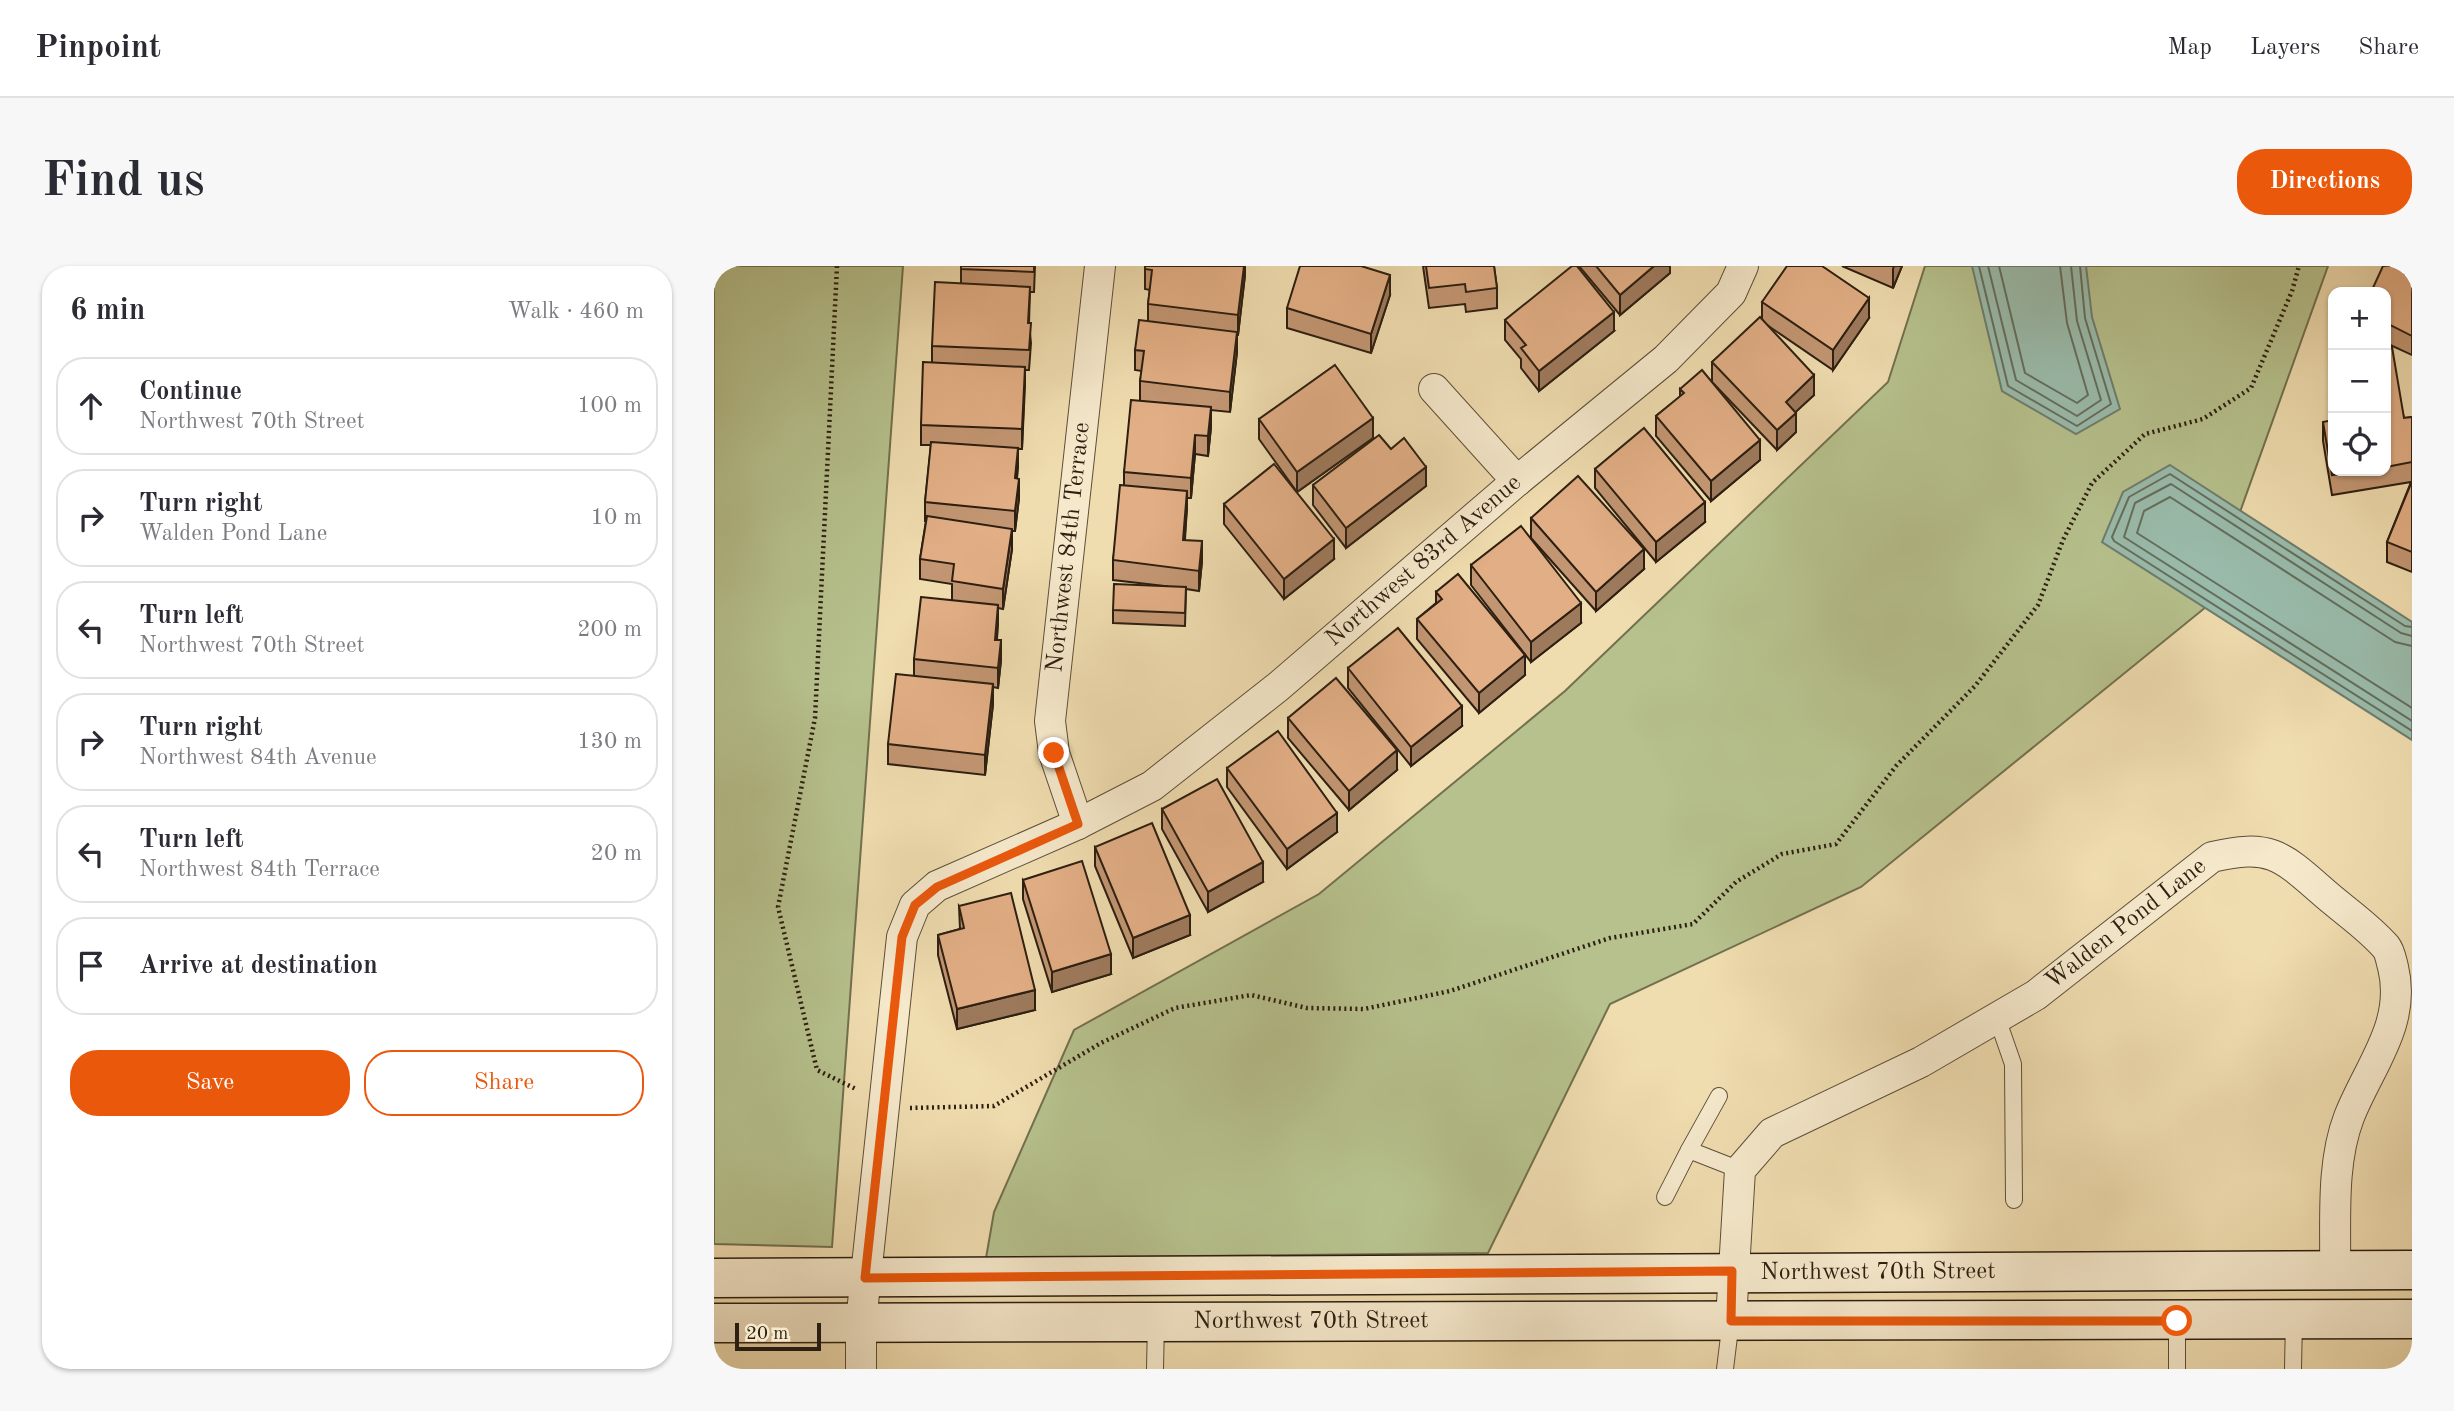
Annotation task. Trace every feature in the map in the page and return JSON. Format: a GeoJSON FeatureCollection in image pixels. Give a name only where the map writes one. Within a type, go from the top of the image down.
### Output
{"type":"FeatureCollection","features":[{"type":"Feature","properties":{"kind":"street","name":"Northwest 84th Terrace"},"geometry":{"type":"LineString","coordinates":[[1078,824],[1054,753],[1050,721],[1100,266]]}},
{"type":"Feature","properties":{"kind":"street","name":"Northwest 83rd Avenue"},"geometry":{"type":"LineString","coordinates":[[861,1369],[865,1278],[902,937],[915,905],[937,887],[1078,824],[1152,786],[1279,686],[1517,481],[1666,359],[1731,293],[1743,266]]}},
{"type":"Feature","properties":{"kind":"street"},"geometry":{"type":"LineString","coordinates":[[1434,389],[1517,481]]}},
{"type":"Feature","properties":{"kind":"street","name":"Walden Pond Lane"},"geometry":{"type":"LineString","coordinates":[[1740,1170],[1772,1133],[1921,1062],[2036,995],[2212,857],[2245,850],[2268,852],[2293,866],[2388,949],[2395,976],[2395,1018],[2372,1073],[2349,1117],[2337,1167],[2335,1270]]}},
{"type":"Feature","properties":{"kind":"street"},"geometry":{"type":"LineString","coordinates":[[1731,1321],[1740,1170]]}},
{"type":"Feature","properties":{"kind":"street","name":"Northwest 70th Street"},"geometry":{"type":"LineString","coordinates":[[714,1278],[1732,1271],[2412,1270]]}},
{"type":"Feature","properties":{"kind":"street","name":"Northwest 70th Street"},"geometry":{"type":"LineString","coordinates":[[714,1324],[2412,1319]]}},
{"type":"Feature","properties":{"kind":"lane"},"geometry":{"type":"LineString","coordinates":[[1997,1018],[2012,1065],[2014,1200]]}},
{"type":"Feature","properties":{"kind":"lane"},"geometry":{"type":"LineString","coordinates":[[1665,1198],[1719,1096]]}},
{"type":"Feature","properties":{"kind":"lane"},"geometry":{"type":"LineString","coordinates":[[1689,1150],[1740,1170]]}},
{"type":"Feature","properties":{"kind":"lane"},"geometry":{"type":"LineString","coordinates":[[2293,1369],[2294,1319]]}},
{"type":"Feature","properties":{"kind":"lane"},"geometry":{"type":"LineString","coordinates":[[1725,1369],[1731,1321]]}},
{"type":"Feature","properties":{"kind":"lane"},"geometry":{"type":"LineString","coordinates":[[2177,1321],[2177,1369]]}},
{"type":"Feature","properties":{"kind":"lane"},"geometry":{"type":"LineString","coordinates":[[1155,1369],[1156,1322]]}},
{"type":"Feature","properties":{"kind":"path"},"geometry":{"type":"LineString","coordinates":[[837,266],[815,718],[778,907],[817,1070],[884,1103],[922,1110],[993,1106],[1101,1043],[1175,1007],[1251,995],[1307,1009],[1364,1009],[1450,991],[1610,938],[1693,924],[1736,882],[1782,854],[1836,844],[1896,766],[1975,686],[2038,605],[2063,540],[2092,483],[2145,434],[2203,419],[2251,388],[2292,291],[2299,266]]}},
{"type":"Feature","properties":{"kind":"green space"},"geometry":{"type":"Polygon","coordinates":[[[714,266],[903,266],[832,1247],[714,1244],[714,266]]]}},
{"type":"Feature","properties":{"kind":"green space"},"geometry":{"type":"Polygon","coordinates":[[[1925,266],[2328,266],[2206,607],[1861,887],[1610,1004],[1488,1253],[986,1258],[994,1212],[1074,1030],[1319,894],[1565,691],[1888,382],[1925,266]]]}},
{"type":"Feature","properties":{"kind":"water"},"geometry":{"type":"Polygon","coordinates":[[[1972,266],[2086,266],[2092,317],[2120,409],[2076,434],[2002,391],[1972,266]]]}},
{"type":"Feature","properties":{"kind":"water"},"geometry":{"type":"Polygon","coordinates":[[[2170,465],[2412,622],[2412,740],[2102,542],[2123,492],[2170,465]]]}},
{"type":"Feature","properties":{"kind":"building"},"geometry":{"type":"Polygon","coordinates":[[[961,266],[1034,266],[1034,272],[961,269],[961,266]]]}},
{"type":"Feature","properties":{"kind":"building"},"geometry":{"type":"Polygon","coordinates":[[[1145,266],[1244,266],[1238,315],[1148,304],[1152,270],[1145,269],[1145,266]]]}},
{"type":"Feature","properties":{"kind":"building"},"geometry":{"type":"Polygon","coordinates":[[[1300,266],[1361,266],[1390,275],[1371,334],[1287,308],[1300,266]]]}},
{"type":"Feature","properties":{"kind":"building"},"geometry":{"type":"Polygon","coordinates":[[[1426,266],[1494,266],[1497,288],[1466,292],[1465,284],[1429,288],[1426,266]]]}},
{"type":"Feature","properties":{"kind":"building"},"geometry":{"type":"Polygon","coordinates":[[[1572,266],[1577,266],[1614,312],[1539,371],[1521,348],[1526,345],[1505,320],[1572,266]]]}},
{"type":"Feature","properties":{"kind":"building"},"geometry":{"type":"Polygon","coordinates":[[[1596,266],[1654,266],[1620,295],[1596,266]]]}},
{"type":"Feature","properties":{"kind":"building"},"geometry":{"type":"Polygon","coordinates":[[[1787,266],[1822,266],[1869,298],[1833,350],[1762,302],[1787,266]]]}},
{"type":"Feature","properties":{"kind":"building"},"geometry":{"type":"Polygon","coordinates":[[[2383,266],[2412,266],[2412,336],[2391,326],[2391,287],[2373,287],[2383,266]]]}},
{"type":"Feature","properties":{"kind":"building"},"geometry":{"type":"Polygon","coordinates":[[[935,282],[1030,287],[1029,350],[932,346],[935,282]]]}},
{"type":"Feature","properties":{"kind":"building"},"geometry":{"type":"Polygon","coordinates":[[[1760,317],[1814,375],[1786,402],[1796,413],[1777,430],[1712,362],[1760,317]]]}},
{"type":"Feature","properties":{"kind":"building"},"geometry":{"type":"Polygon","coordinates":[[[1139,320],[1237,332],[1230,392],[1140,381],[1144,351],[1135,350],[1139,320]]]}},
{"type":"Feature","properties":{"kind":"building"},"geometry":{"type":"Polygon","coordinates":[[[2391,347],[2404,418],[2412,417],[2412,462],[2391,466],[2391,350],[2391,347]]]}},
{"type":"Feature","properties":{"kind":"building"},"geometry":{"type":"Polygon","coordinates":[[[923,362],[1025,367],[1022,429],[921,425],[923,362]]]}},
{"type":"Feature","properties":{"kind":"building"},"geometry":{"type":"Polygon","coordinates":[[[1335,365],[1373,418],[1297,472],[1259,419],[1335,365]]]}},
{"type":"Feature","properties":{"kind":"building"},"geometry":{"type":"Polygon","coordinates":[[[1702,370],[1760,440],[1711,481],[1656,416],[1684,393],[1680,389],[1702,370]]]}},
{"type":"Feature","properties":{"kind":"building"},"geometry":{"type":"Polygon","coordinates":[[[1131,400],[1211,407],[1208,436],[1195,435],[1191,478],[1124,472],[1131,400]]]}},
{"type":"Feature","properties":{"kind":"building"},"geometry":{"type":"Polygon","coordinates":[[[2328,421],[2328,451],[2323,422],[2328,421]]]}},
{"type":"Feature","properties":{"kind":"building"},"geometry":{"type":"Polygon","coordinates":[[[1644,428],[1705,502],[1656,542],[1595,469],[1644,428]]]}},
{"type":"Feature","properties":{"kind":"building"},"geometry":{"type":"Polygon","coordinates":[[[1379,435],[1391,449],[1404,438],[1426,467],[1346,528],[1313,485],[1379,435]]]}},
{"type":"Feature","properties":{"kind":"building"},"geometry":{"type":"Polygon","coordinates":[[[931,442],[1018,448],[1015,478],[1019,479],[1015,511],[925,502],[931,442]]]}},
{"type":"Feature","properties":{"kind":"building"},"geometry":{"type":"Polygon","coordinates":[[[1274,464],[1334,539],[1284,579],[1224,504],[1274,464]]]}},
{"type":"Feature","properties":{"kind":"building"},"geometry":{"type":"Polygon","coordinates":[[[1578,476],[1644,549],[1596,592],[1531,518],[1578,476]]]}},
{"type":"Feature","properties":{"kind":"building"},"geometry":{"type":"Polygon","coordinates":[[[2412,481],[2412,552],[2387,542],[2412,481]]]}},
{"type":"Feature","properties":{"kind":"building"},"geometry":{"type":"Polygon","coordinates":[[[1120,485],[1187,491],[1183,540],[1202,541],[1199,571],[1113,560],[1120,485]]]}},
{"type":"Feature","properties":{"kind":"building"},"geometry":{"type":"Polygon","coordinates":[[[927,516],[1012,529],[1003,589],[952,581],[954,564],[920,559],[927,516]]]}},
{"type":"Feature","properties":{"kind":"building"},"geometry":{"type":"Polygon","coordinates":[[[1521,526],[1581,603],[1531,642],[1471,565],[1521,526]]]}},
{"type":"Feature","properties":{"kind":"building"},"geometry":{"type":"Polygon","coordinates":[[[1458,574],[1525,655],[1479,693],[1417,619],[1442,599],[1436,592],[1458,574]]]}},
{"type":"Feature","properties":{"kind":"building"},"geometry":{"type":"Polygon","coordinates":[[[1114,584],[1186,587],[1185,613],[1113,610],[1114,584]]]}},
{"type":"Feature","properties":{"kind":"building"},"geometry":{"type":"Polygon","coordinates":[[[921,597],[998,605],[995,640],[1001,640],[998,668],[914,659],[921,597]]]}},
{"type":"Feature","properties":{"kind":"building"},"geometry":{"type":"Polygon","coordinates":[[[1398,628],[1462,706],[1411,747],[1348,668],[1398,628]]]}},
{"type":"Feature","properties":{"kind":"building"},"geometry":{"type":"Polygon","coordinates":[[[896,674],[993,684],[985,755],[888,744],[896,674]]]}},
{"type":"Feature","properties":{"kind":"building"},"geometry":{"type":"Polygon","coordinates":[[[1336,678],[1397,750],[1349,791],[1288,718],[1336,678]]]}},
{"type":"Feature","properties":{"kind":"building"},"geometry":{"type":"Polygon","coordinates":[[[1278,731],[1337,813],[1287,849],[1227,768],[1278,731]]]}},
{"type":"Feature","properties":{"kind":"building"},"geometry":{"type":"Polygon","coordinates":[[[1217,779],[1263,862],[1208,892],[1162,809],[1217,779]]]}},
{"type":"Feature","properties":{"kind":"building"},"geometry":{"type":"Polygon","coordinates":[[[1152,823],[1190,915],[1133,938],[1095,847],[1152,823]]]}},
{"type":"Feature","properties":{"kind":"building"},"geometry":{"type":"Polygon","coordinates":[[[1082,861],[1111,954],[1052,972],[1023,880],[1082,861]]]}},
{"type":"Feature","properties":{"kind":"building"},"geometry":{"type":"Polygon","coordinates":[[[1011,893],[1035,990],[957,1009],[938,935],[964,928],[959,906],[1011,893]]]}},
{"type":"Feature","properties":{"kind":"route"},"geometry":{"type":"LineString","coordinates":[[1054,753],[1078,824],[937,887],[915,905],[902,937],[865,1278],[1732,1271],[1731,1321],[2177,1321]]}}]}
